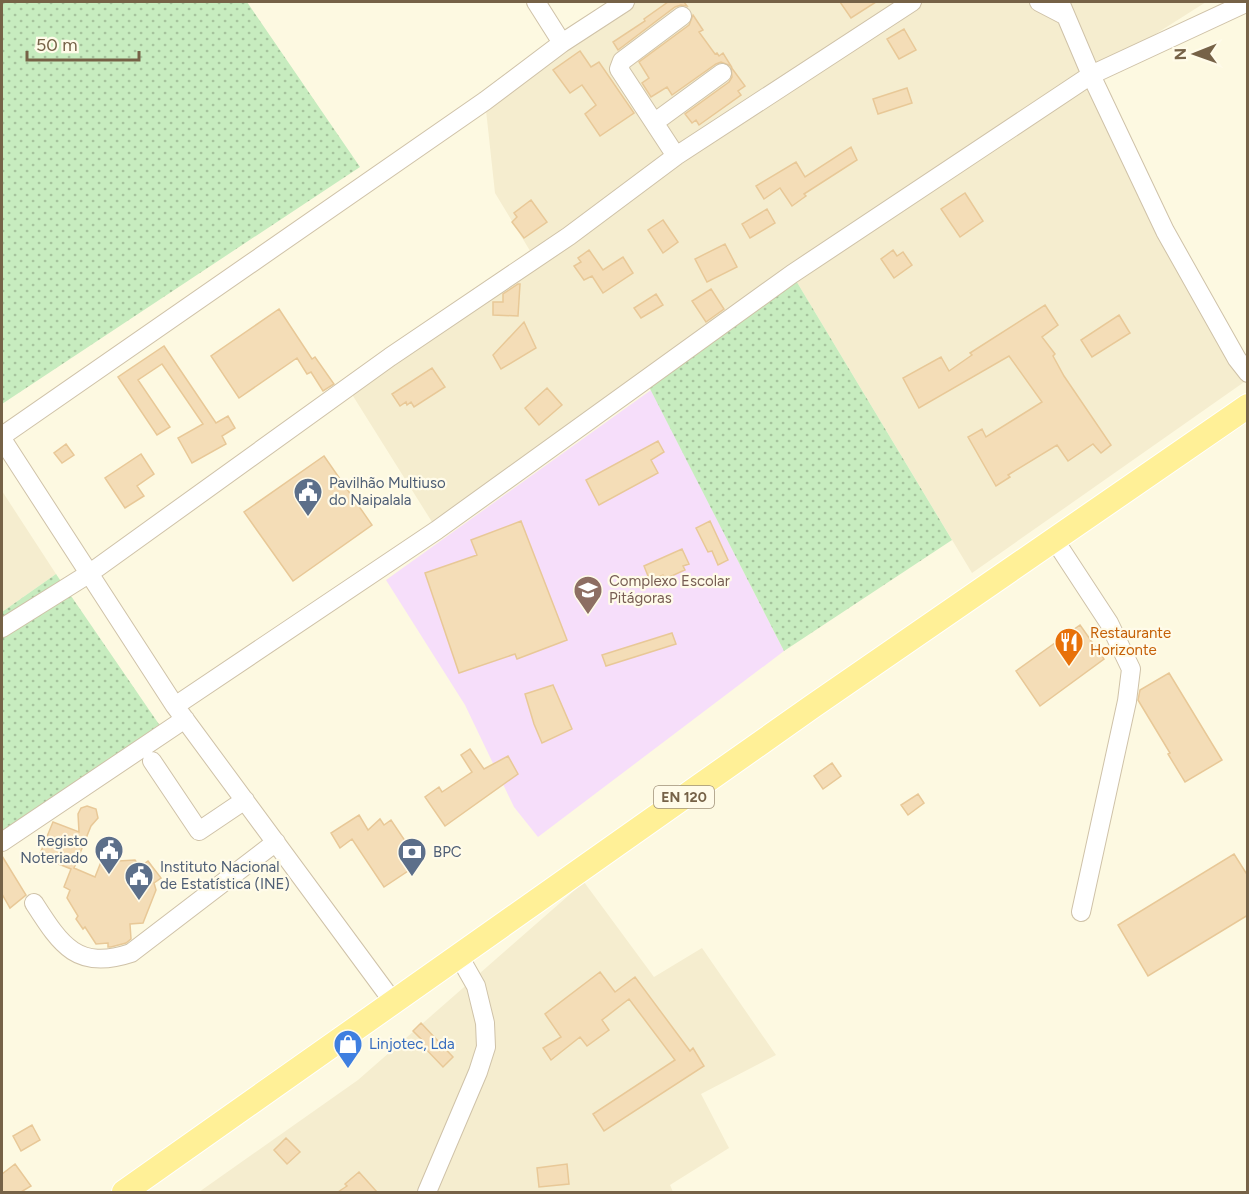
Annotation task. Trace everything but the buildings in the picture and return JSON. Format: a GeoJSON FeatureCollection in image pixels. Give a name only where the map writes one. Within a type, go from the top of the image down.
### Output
{"type":"FeatureCollection","features":[{"type":"Feature","properties":{"kind":"main road","name":"EN 120"},"geometry":{"type":"LineString","coordinates":[[124,1192],[813,706],[1248,406]]}},
{"type":"Feature","properties":{"kind":"street"},"geometry":{"type":"LineString","coordinates":[[536,2],[562,43]]}},
{"type":"Feature","properties":{"kind":"street"},"geometry":{"type":"LineString","coordinates":[[394,1003],[180,712],[2,437],[485,101],[562,43],[625,2]]}},
{"type":"Feature","properties":{"kind":"street"},"geometry":{"type":"LineString","coordinates":[[2,628],[90,573],[390,357],[569,236],[676,156],[912,2]]}},
{"type":"Feature","properties":{"kind":"street"},"geometry":{"type":"LineString","coordinates":[[1039,2],[1062,8],[1165,231],[1237,359],[1248,373]]}},
{"type":"Feature","properties":{"kind":"street"},"geometry":{"type":"LineString","coordinates":[[2,842],[792,274],[1091,75],[1248,2]]}},
{"type":"Feature","properties":{"kind":"street"},"geometry":{"type":"LineString","coordinates":[[676,156],[620,69],[622,61],[682,16]]}},
{"type":"Feature","properties":{"kind":"street"},"geometry":{"type":"LineString","coordinates":[[655,122],[722,73]]}},
{"type":"Feature","properties":{"kind":"street"},"geometry":{"type":"LineString","coordinates":[[1054,539],[1109,623],[1131,669],[1125,713],[1081,912]]}},
{"type":"Feature","properties":{"kind":"street"},"geometry":{"type":"LineString","coordinates":[[152,761],[199,831],[245,800]]}},
{"type":"Feature","properties":{"kind":"street"},"geometry":{"type":"LineString","coordinates":[[34,903],[52,931],[75,953],[90,959],[111,960],[130,953],[276,842]]}},
{"type":"Feature","properties":{"kind":"street"},"geometry":{"type":"LineString","coordinates":[[427,1192],[478,1072],[486,1047],[485,1023],[476,986],[459,956]]}},
{"type":"Feature","properties":{"kind":"shaded area"},"geometry":{"type":"Polygon","coordinates":[[[630,2],[1206,2],[1091,75],[1247,380],[972,573],[792,274],[437,530],[348,388],[535,259],[495,193],[485,101],[630,2]]]}},
{"type":"Feature","properties":{"kind":"shaded area","name":"Complexo Escolar Pitágoras"},"geometry":{"type":"Polygon","coordinates":[[[651,390],[784,651],[538,837],[514,807],[465,705],[386,580],[651,390]]]}},
{"type":"Feature","properties":{"kind":"shaded area"},"geometry":{"type":"Polygon","coordinates":[[[2,491],[56,574],[2,612],[2,491]]]}},
{"type":"Feature","properties":{"kind":"shaded area"},"geometry":{"type":"Polygon","coordinates":[[[584,882],[654,977],[702,948],[776,1055],[701,1094],[729,1148],[670,1185],[673,1192],[199,1192],[358,1080],[584,882]]]}},
{"type":"Feature","properties":{"kind":"green space"},"geometry":{"type":"Polygon","coordinates":[[[2,2],[247,2],[360,167],[2,404],[2,2]]]}},
{"type":"Feature","properties":{"kind":"green space"},"geometry":{"type":"Polygon","coordinates":[[[792,274],[952,540],[784,651],[645,379],[792,274]]]}},
{"type":"Feature","properties":{"kind":"green space"},"geometry":{"type":"Polygon","coordinates":[[[56,574],[167,736],[2,849],[2,612],[56,574]]]}},
{"type":"Feature","properties":{"kind":"place","name":"Pavilhão Multiuso do Naipalala"},"geometry":{"type":"Point","coordinates":[308,518]}},
{"type":"Feature","properties":{"kind":"place","name":"Complexo Escolar Pitágoras"},"geometry":{"type":"Point","coordinates":[588,616]}},
{"type":"Feature","properties":{"kind":"place","name":"Restaurante Horizonte"},"geometry":{"type":"Point","coordinates":[1069,668]}},
{"type":"Feature","properties":{"kind":"place","name":"Registo Noteriado"},"geometry":{"type":"Point","coordinates":[109,876]}},
{"type":"Feature","properties":{"kind":"place","name":"BPC"},"geometry":{"type":"Point","coordinates":[412,878]}},
{"type":"Feature","properties":{"kind":"place","name":"Instituto Nacional de Estatística (INE)"},"geometry":{"type":"Point","coordinates":[139,902]}},
{"type":"Feature","properties":{"kind":"place","name":"Linjotec, Lda"},"geometry":{"type":"Point","coordinates":[348,1070]}}]}
